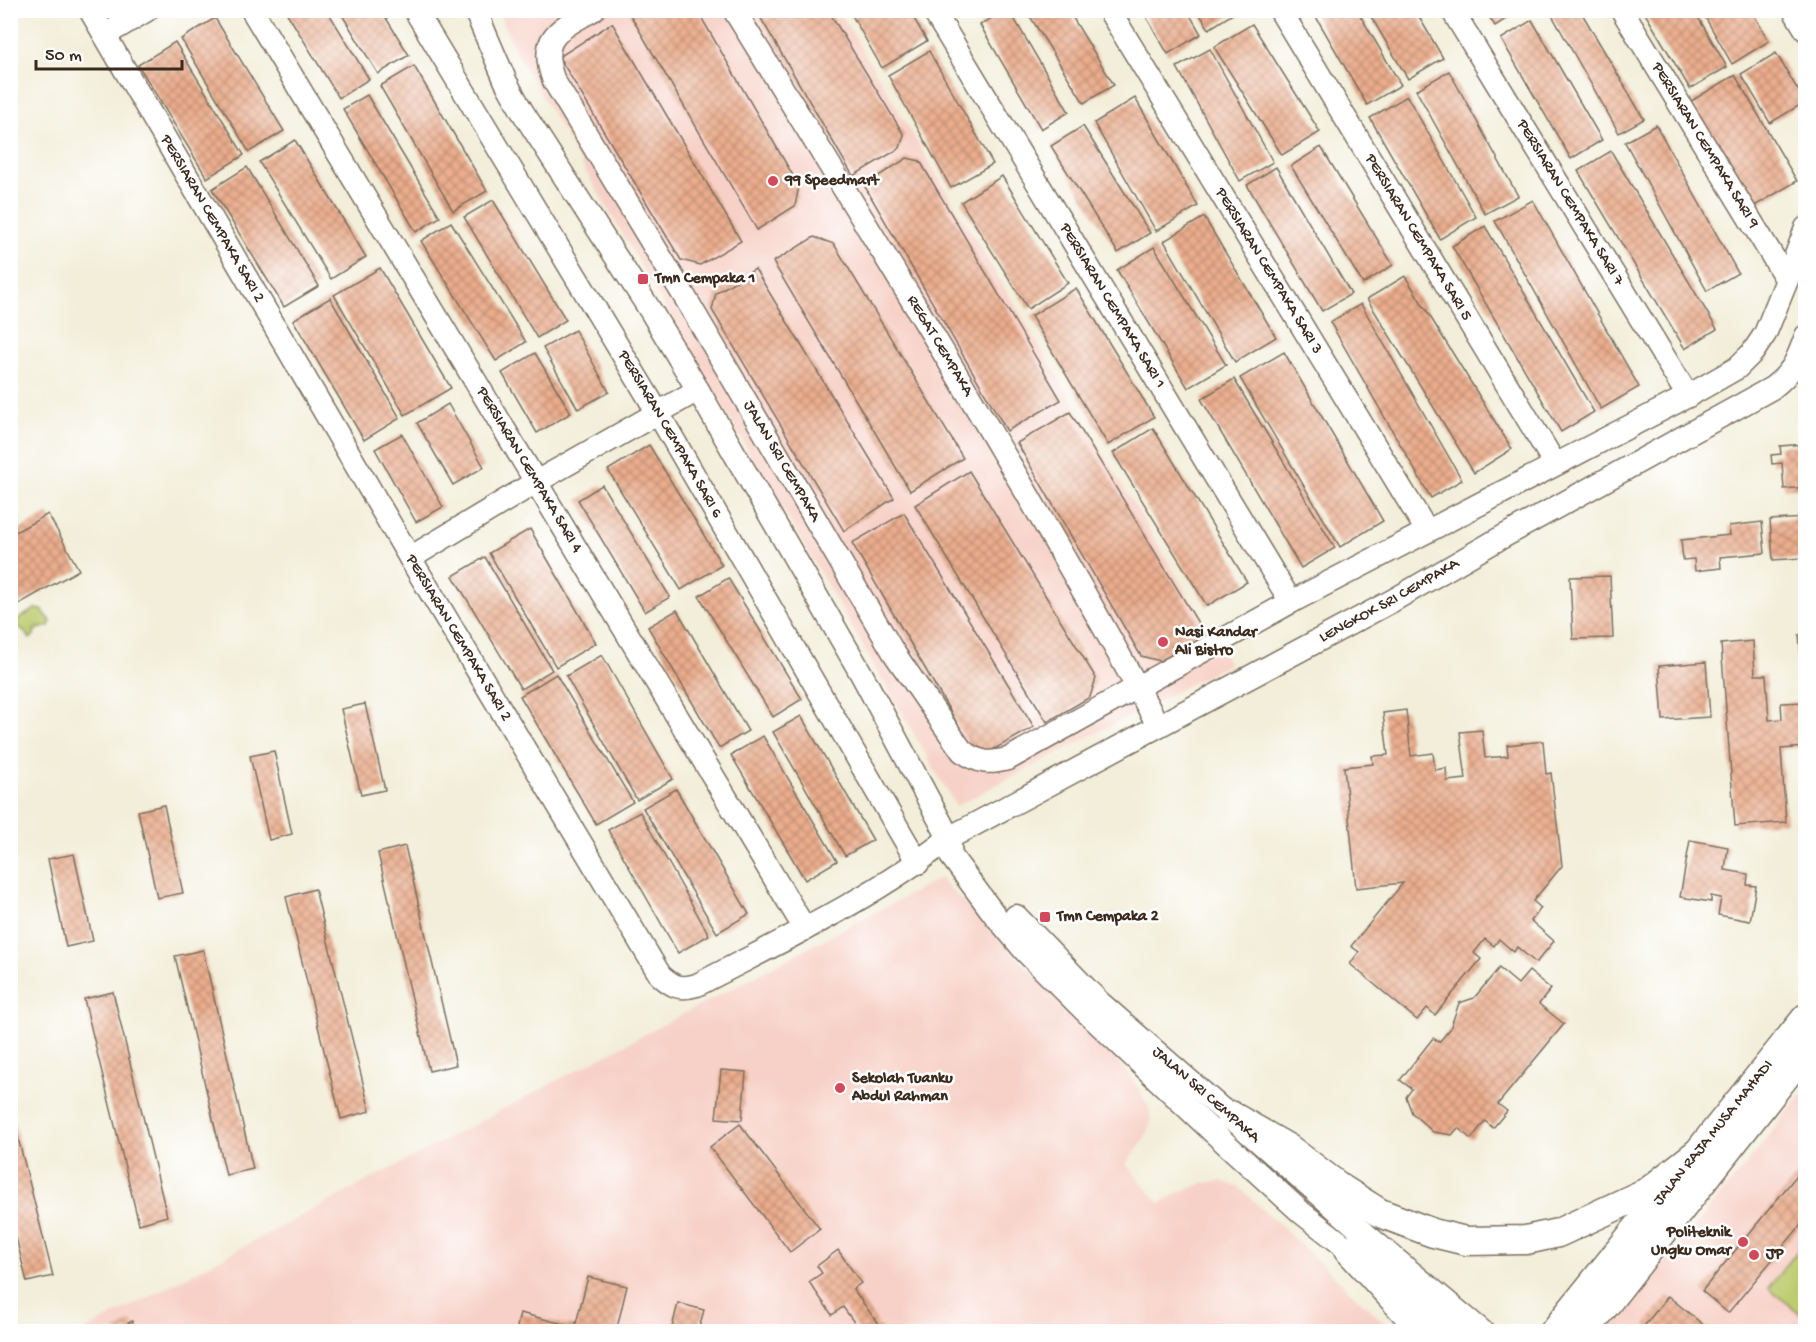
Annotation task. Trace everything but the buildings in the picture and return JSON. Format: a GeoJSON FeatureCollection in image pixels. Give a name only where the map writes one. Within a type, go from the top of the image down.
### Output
{"type":"FeatureCollection","features":[{"type":"Feature","properties":{"kind":"main road","name":"JALAN RAJA MUSA MAHADI"},"geometry":{"type":"LineString","coordinates":[[1554,1332],[1805,1018]]}},
{"type":"Feature","properties":{"kind":"main road","name":"JALAN RAJA MUSA MAHADI"},"geometry":{"type":"LineString","coordinates":[[1584,1332],[1806,1050]]}},
{"type":"Feature","properties":{"kind":"main road"},"geometry":{"type":"LineString","coordinates":[[1230,1115],[1289,1149],[1342,1189],[1380,1213],[1433,1233],[1466,1241],[1526,1240],[1558,1233],[1649,1191],[1696,1154]]}},
{"type":"Feature","properties":{"kind":"main road"},"geometry":{"type":"LineString","coordinates":[[1348,1249],[1424,1332]]}},
{"type":"Feature","properties":{"kind":"street","name":"PERSIARAN CEMPAKA SARI 2"},"geometry":{"type":"LineString","coordinates":[[90,10],[410,558],[660,975],[671,985],[684,989],[697,985],[805,929],[918,863],[949,838]]}},
{"type":"Feature","properties":{"kind":"street"},"geometry":{"type":"LineString","coordinates":[[105,35],[147,10]]}},
{"type":"Feature","properties":{"kind":"street","name":"PERSIARAN CEMPAKA SARI 4"},"geometry":{"type":"LineString","coordinates":[[252,10],[805,929]]}},
{"type":"Feature","properties":{"kind":"street","name":"PERSIARAN CEMPAKA SARI 6"},"geometry":{"type":"LineString","coordinates":[[415,10],[658,413],[918,863]]}},
{"type":"Feature","properties":{"kind":"street","name":"JALAN SRI CEMPAKA"},"geometry":{"type":"LineString","coordinates":[[475,10],[506,82],[522,111],[652,312],[862,675],[949,838],[951,856],[969,883],[1025,951],[1213,1132],[1302,1213],[1428,1308],[1455,1332]]}},
{"type":"Feature","properties":{"kind":"street","name":"JALAN SRI CEMPAKA"},"geometry":{"type":"LineString","coordinates":[[593,10],[566,25],[553,36],[548,50],[548,67],[554,81],[686,298],[894,653],[962,751],[975,760],[992,763],[1008,759],[1291,602],[1688,396],[1737,368],[1753,352],[1765,334],[1806,228]]}},
{"type":"Feature","properties":{"kind":"street","name":"REGAT CEMPAKA"},"geometry":{"type":"LineString","coordinates":[[734,10],[845,189],[998,446],[1158,725]]}},
{"type":"Feature","properties":{"kind":"street","name":"PERSIARAN CEMPAKA SARI 1"},"geometry":{"type":"LineString","coordinates":[[933,10],[1291,602]]}},
{"type":"Feature","properties":{"kind":"street","name":"PERSIARAN CEMPAKA SARI 3"},"geometry":{"type":"LineString","coordinates":[[1108,10],[1427,531]]}},
{"type":"Feature","properties":{"kind":"street","name":"PERSIARAN CEMPAKA SARI 5"},"geometry":{"type":"LineString","coordinates":[[1280,10],[1555,464]]}},
{"type":"Feature","properties":{"kind":"street","name":"PERSIARAN CEMPAKA SARI 7"},"geometry":{"type":"LineString","coordinates":[[1452,10],[1688,396]]}},
{"type":"Feature","properties":{"kind":"street","name":"PERSIARAN CEMPAKA SARI 9"},"geometry":{"type":"LineString","coordinates":[[1622,10],[1787,280]]}},
{"type":"Feature","properties":{"kind":"street"},"geometry":{"type":"LineString","coordinates":[[1794,10],[1806,30]]}},
{"type":"Feature","properties":{"kind":"street"},"geometry":{"type":"LineString","coordinates":[[652,312],[669,290],[669,272]]}},
{"type":"Feature","properties":{"kind":"street"},"geometry":{"type":"LineString","coordinates":[[652,312],[683,312],[698,321]]}},
{"type":"Feature","properties":{"kind":"street","name":"LENGKOK SRI CEMPAKA"},"geometry":{"type":"LineString","coordinates":[[949,838],[1392,601],[1497,540],[1772,388],[1787,377],[1806,336]]}},
{"type":"Feature","properties":{"kind":"street"},"geometry":{"type":"LineString","coordinates":[[410,558],[536,482],[698,390]]}},
{"type":"Feature","properties":{"kind":"street"},"geometry":{"type":"LineString","coordinates":[[862,675],[894,653]]}},
{"type":"Feature","properties":{"kind":"street","name":"JALAN SRI CEMPAKA"},"geometry":{"type":"LineString","coordinates":[[949,838],[961,845],[999,897],[1029,932],[1098,1001],[1352,1224],[1483,1332]]}},
{"type":"Feature","properties":{"kind":"shaded area"},"geometry":{"type":"Polygon","coordinates":[[[498,11],[839,11],[1229,664],[956,806],[515,50],[498,11]]]}},
{"type":"Feature","properties":{"kind":"shaded area","name":"Sekolah Tuanku Abdul Rahman"},"geometry":{"type":"Polygon","coordinates":[[[940,878],[1127,1070],[1149,1107],[1151,1122],[1142,1143],[1126,1164],[1160,1204],[1177,1193],[1203,1183],[1222,1181],[1240,1188],[1393,1331],[82,1332],[940,878]]]}},
{"type":"Feature","properties":{"kind":"shaded area","name":"Politeknik Ungku Omar"},"geometry":{"type":"Polygon","coordinates":[[[1805,1090],[1805,1331],[1607,1332],[1756,1152],[1805,1090]]]}},
{"type":"Feature","properties":{"kind":"green space"},"geometry":{"type":"Polygon","coordinates":[[[35,609],[42,610],[51,621],[49,626],[35,630],[30,639],[22,629],[17,627],[18,619],[35,609]]]}},
{"type":"Feature","properties":{"kind":"green space"},"geometry":{"type":"Polygon","coordinates":[[[1805,1242],[1805,1309],[1801,1314],[1768,1288],[1805,1242]]]}},
{"type":"Feature","properties":{"kind":"place","name":"99 Speedmart"},"geometry":{"type":"Point","coordinates":[773,181]}},
{"type":"Feature","properties":{"kind":"place","name":"Tmn Cempaka 1"},"geometry":{"type":"Point","coordinates":[643,279]}},
{"type":"Feature","properties":{"kind":"place","name":"Nasi Kandar Ali Bistro"},"geometry":{"type":"Point","coordinates":[1163,642]}},
{"type":"Feature","properties":{"kind":"place","name":"Tmn Cempaka 2"},"geometry":{"type":"Point","coordinates":[1045,917]}},
{"type":"Feature","properties":{"kind":"place","name":"Sekolah Tuanku Abdul Rahman"},"geometry":{"type":"Point","coordinates":[840,1088]}},
{"type":"Feature","properties":{"kind":"place","name":"Politeknik Ungku Omar"},"geometry":{"type":"Point","coordinates":[1743,1242]}},
{"type":"Feature","properties":{"kind":"place","name":"JP"},"geometry":{"type":"Point","coordinates":[1754,1255]}}]}
